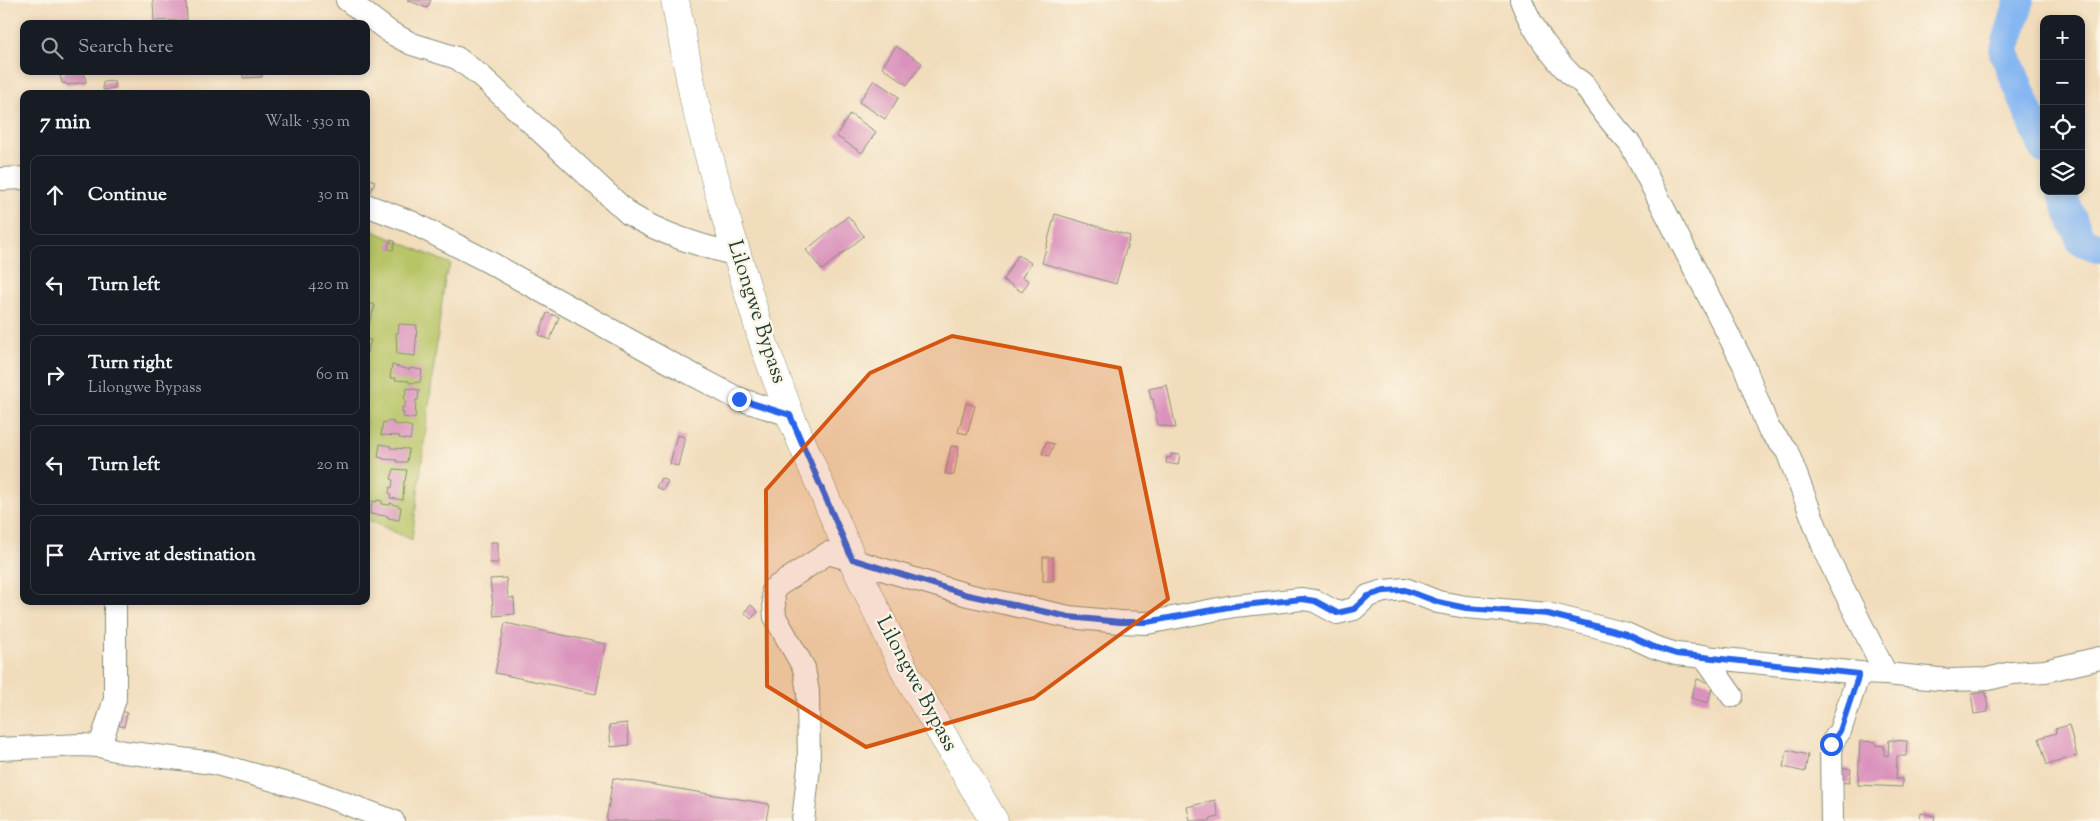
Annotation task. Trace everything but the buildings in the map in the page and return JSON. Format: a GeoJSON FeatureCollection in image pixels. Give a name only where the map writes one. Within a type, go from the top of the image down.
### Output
{"type":"FeatureCollection","features":[{"type":"Feature","properties":{"kind":"main road","name":"Lilongwe Bypass"},"geometry":{"type":"LineString","coordinates":[[674,0],[695,104],[765,348],[790,415],[852,559],[908,677],[994,821]]}},
{"type":"Feature","properties":{"kind":"street"},"geometry":{"type":"LineString","coordinates":[[347,0],[391,33],[412,44],[457,58],[481,76],[629,214],[648,226],[674,236],[737,254]]}},
{"type":"Feature","properties":{"kind":"street"},"geometry":{"type":"LineString","coordinates":[[1521,0],[1527,16],[1549,48],[1572,76],[1583,84],[1587,92],[1631,145],[1744,365],[1768,428],[1787,451],[1827,556],[1886,674]]}},
{"type":"Feature","properties":{"kind":"street"},"geometry":{"type":"LineString","coordinates":[[0,179],[20,178]]}},
{"type":"Feature","properties":{"kind":"street"},"geometry":{"type":"LineString","coordinates":[[370,207],[411,222],[489,262],[739,399],[790,415]]}},
{"type":"Feature","properties":{"kind":"street"},"geometry":{"type":"LineString","coordinates":[[802,821],[809,767],[808,692],[804,668],[775,617],[773,589],[828,553],[968,595],[1026,609],[1078,618],[1120,622],[1147,622],[1234,606],[1302,599],[1315,601],[1337,613],[1354,609],[1368,596],[1384,591],[1405,590],[1438,602],[1466,608],[1548,614],[1626,634],[1654,647],[1676,654],[1859,674],[1886,674],[1949,680],[1988,680],[2012,674],[2045,671],[2100,658]]}},
{"type":"Feature","properties":{"kind":"street"},"geometry":{"type":"LineString","coordinates":[[100,746],[115,699],[115,605]]}},
{"type":"Feature","properties":{"kind":"street"},"geometry":{"type":"LineString","coordinates":[[1704,656],[1732,696]]}},
{"type":"Feature","properties":{"kind":"street"},"geometry":{"type":"LineString","coordinates":[[1832,821],[1831,744],[1840,731],[1859,674]]}},
{"type":"Feature","properties":{"kind":"street"},"geometry":{"type":"LineString","coordinates":[[0,749],[80,745],[100,746],[124,752],[213,763],[312,790],[392,821]]}},
{"type":"Feature","properties":{"kind":"highlighted area"},"geometry":{"type":"Polygon","coordinates":[[[952,336],[1120,368],[1168,599],[1034,698],[866,747],[767,686],[766,490],[870,373],[952,336]]]}},
{"type":"Feature","properties":{"kind":"green space"},"geometry":{"type":"Polygon","coordinates":[[[370,230],[451,264],[445,278],[412,540],[370,521],[370,230]]]}},
{"type":"Feature","properties":{"kind":"waterway"},"geometry":{"type":"LineString","coordinates":[[2020,0],[2004,52],[2040,139]]}},
{"type":"Feature","properties":{"kind":"waterway"},"geometry":{"type":"LineString","coordinates":[[2063,195],[2081,241],[2100,248]]}},
{"type":"Feature","properties":{"kind":"route"},"geometry":{"type":"LineString","coordinates":[[739,399],[790,415],[852,559],[942,588],[1026,609],[1069,617],[1120,622],[1147,622],[1234,606],[1302,599],[1315,601],[1337,613],[1354,609],[1368,596],[1384,591],[1405,590],[1438,602],[1466,608],[1548,614],[1626,634],[1654,647],[1676,654],[1738,659],[1859,674],[1840,731],[1831,744]]}}]}
